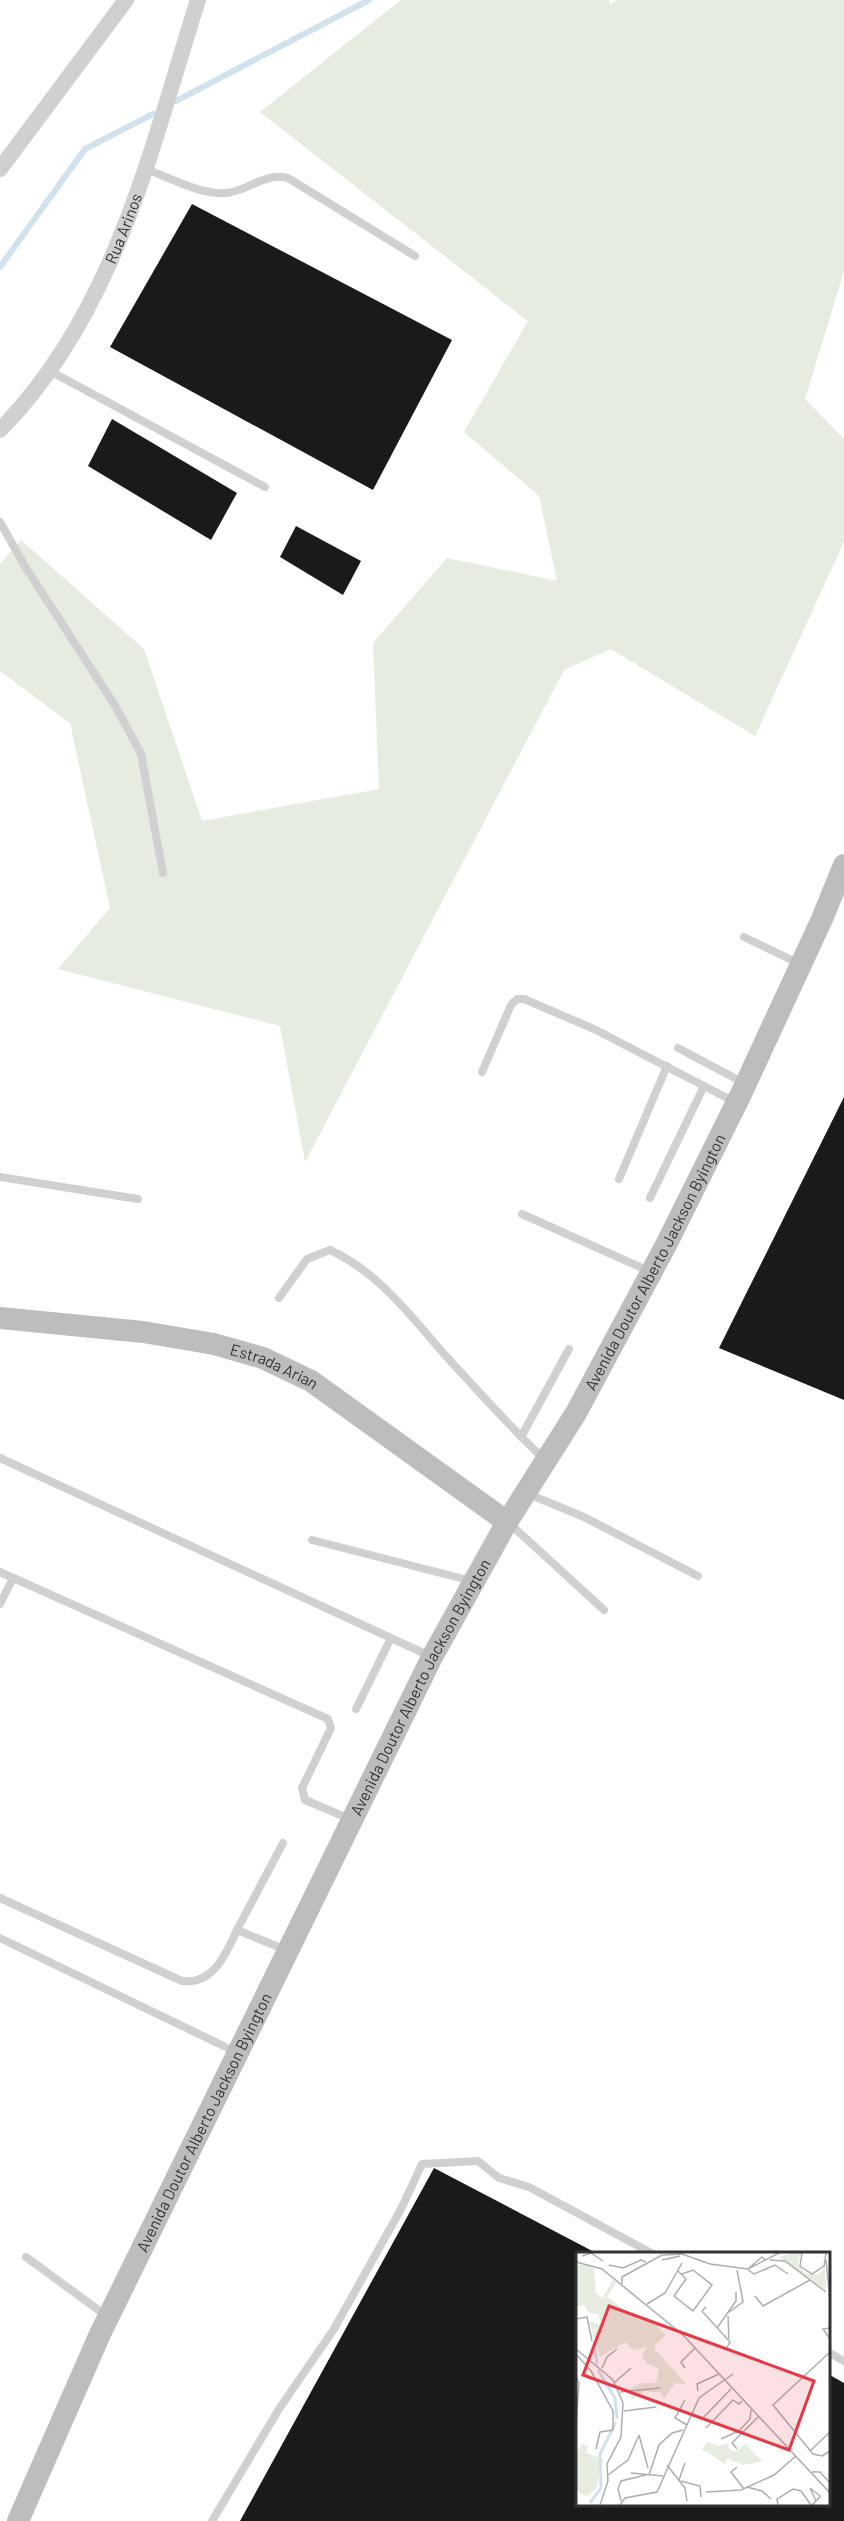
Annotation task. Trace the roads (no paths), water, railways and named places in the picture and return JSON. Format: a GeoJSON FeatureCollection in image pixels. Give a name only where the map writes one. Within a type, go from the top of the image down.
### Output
{"type":"FeatureCollection","features":[{"type":"Feature","properties":{"kind":"main road","name":"Avenida Doutor Alberto Jackson Byington"},"geometry":{"type":"LineString","coordinates":[[18,2521],[108,2317],[350,1820],[432,1657],[507,1522],[576,1413],[651,1272],[741,1093],[844,865]]}},
{"type":"Feature","properties":{"kind":"main road","name":"Estrada Arian"},"geometry":{"type":"LineString","coordinates":[[0,1318],[155,1334],[214,1344],[263,1358],[311,1381],[507,1522]]}},
{"type":"Feature","properties":{"kind":"street"},"geometry":{"type":"LineString","coordinates":[[0,169],[126,0]]}},
{"type":"Feature","properties":{"kind":"street","name":"Rua Arinos"},"geometry":{"type":"LineString","coordinates":[[0,430],[50,371],[111,265],[146,169],[198,0]]}},
{"type":"Feature","properties":{"kind":"lane"},"geometry":{"type":"LineString","coordinates":[[146,169],[213,193],[235,192],[274,176],[288,178],[415,256]]}},
{"type":"Feature","properties":{"kind":"lane"},"geometry":{"type":"LineString","coordinates":[[50,371],[265,487]]}},
{"type":"Feature","properties":{"kind":"lane"},"geometry":{"type":"LineString","coordinates":[[0,522],[26,568],[116,707],[141,754],[163,873]]}},
{"type":"Feature","properties":{"kind":"lane"},"geometry":{"type":"LineString","coordinates":[[744,937],[801,964]]}},
{"type":"Feature","properties":{"kind":"lane"},"geometry":{"type":"LineString","coordinates":[[482,1072],[511,1005],[521,998],[594,1029],[704,1086],[741,1093]]}},
{"type":"Feature","properties":{"kind":"lane"},"geometry":{"type":"LineString","coordinates":[[678,1048],[741,1093]]}},
{"type":"Feature","properties":{"kind":"lane"},"geometry":{"type":"LineString","coordinates":[[619,1179],[667,1066]]}},
{"type":"Feature","properties":{"kind":"lane"},"geometry":{"type":"LineString","coordinates":[[650,1198],[704,1086]]}},
{"type":"Feature","properties":{"kind":"lane"},"geometry":{"type":"LineString","coordinates":[[0,1177],[138,1199]]}},
{"type":"Feature","properties":{"kind":"lane"},"geometry":{"type":"LineString","coordinates":[[522,1214],[651,1272]]}},
{"type":"Feature","properties":{"kind":"lane"},"geometry":{"type":"LineString","coordinates":[[279,1298],[307,1259],[330,1250],[354,1261],[390,1293],[521,1437],[546,1461]]}},
{"type":"Feature","properties":{"kind":"lane"},"geometry":{"type":"LineString","coordinates":[[521,1437],[569,1349]]}},
{"type":"Feature","properties":{"kind":"lane"},"geometry":{"type":"LineString","coordinates":[[0,1458],[432,1657]]}},
{"type":"Feature","properties":{"kind":"lane"},"geometry":{"type":"LineString","coordinates":[[525,1493],[584,1517],[698,1576]]}},
{"type":"Feature","properties":{"kind":"lane"},"geometry":{"type":"LineString","coordinates":[[507,1522],[604,1610]]}},
{"type":"Feature","properties":{"kind":"lane"},"geometry":{"type":"LineString","coordinates":[[312,1540],[474,1582]]}},
{"type":"Feature","properties":{"kind":"lane"},"geometry":{"type":"LineString","coordinates":[[0,1572],[328,1719],[331,1728],[301,1792],[305,1800],[350,1820]]}},
{"type":"Feature","properties":{"kind":"lane"},"geometry":{"type":"LineString","coordinates":[[0,1604],[13,1578]]}},
{"type":"Feature","properties":{"kind":"lane"},"geometry":{"type":"LineString","coordinates":[[356,1709],[391,1638]]}},
{"type":"Feature","properties":{"kind":"lane"},"geometry":{"type":"LineString","coordinates":[[0,1898],[182,1981],[192,1982],[214,1970],[223,1960],[283,1843]]}},
{"type":"Feature","properties":{"kind":"lane"},"geometry":{"type":"LineString","coordinates":[[237,1930],[286,1950]]}},
{"type":"Feature","properties":{"kind":"lane"},"geometry":{"type":"LineString","coordinates":[[0,1938],[236,2052]]}},
{"type":"Feature","properties":{"kind":"lane"},"geometry":{"type":"LineString","coordinates":[[212,2521],[279,2409],[334,2329],[401,2209],[422,2164],[478,2161],[499,2178],[528,2187],[559,2202],[648,2252]]}},
{"type":"Feature","properties":{"kind":"lane"},"geometry":{"type":"LineString","coordinates":[[26,2257],[108,2317]]}},
{"type":"Feature","properties":{"kind":"lane"},"geometry":{"type":"LineString","coordinates":[[829,2353],[844,2361]]}},
{"type":"Feature","properties":{"kind":"waterway"},"geometry":{"type":"LineString","coordinates":[[176,101],[369,0]]}},
{"type":"Feature","properties":{"kind":"waterway"},"geometry":{"type":"LineString","coordinates":[[0,267],[85,149],[153,114]]}}]}
